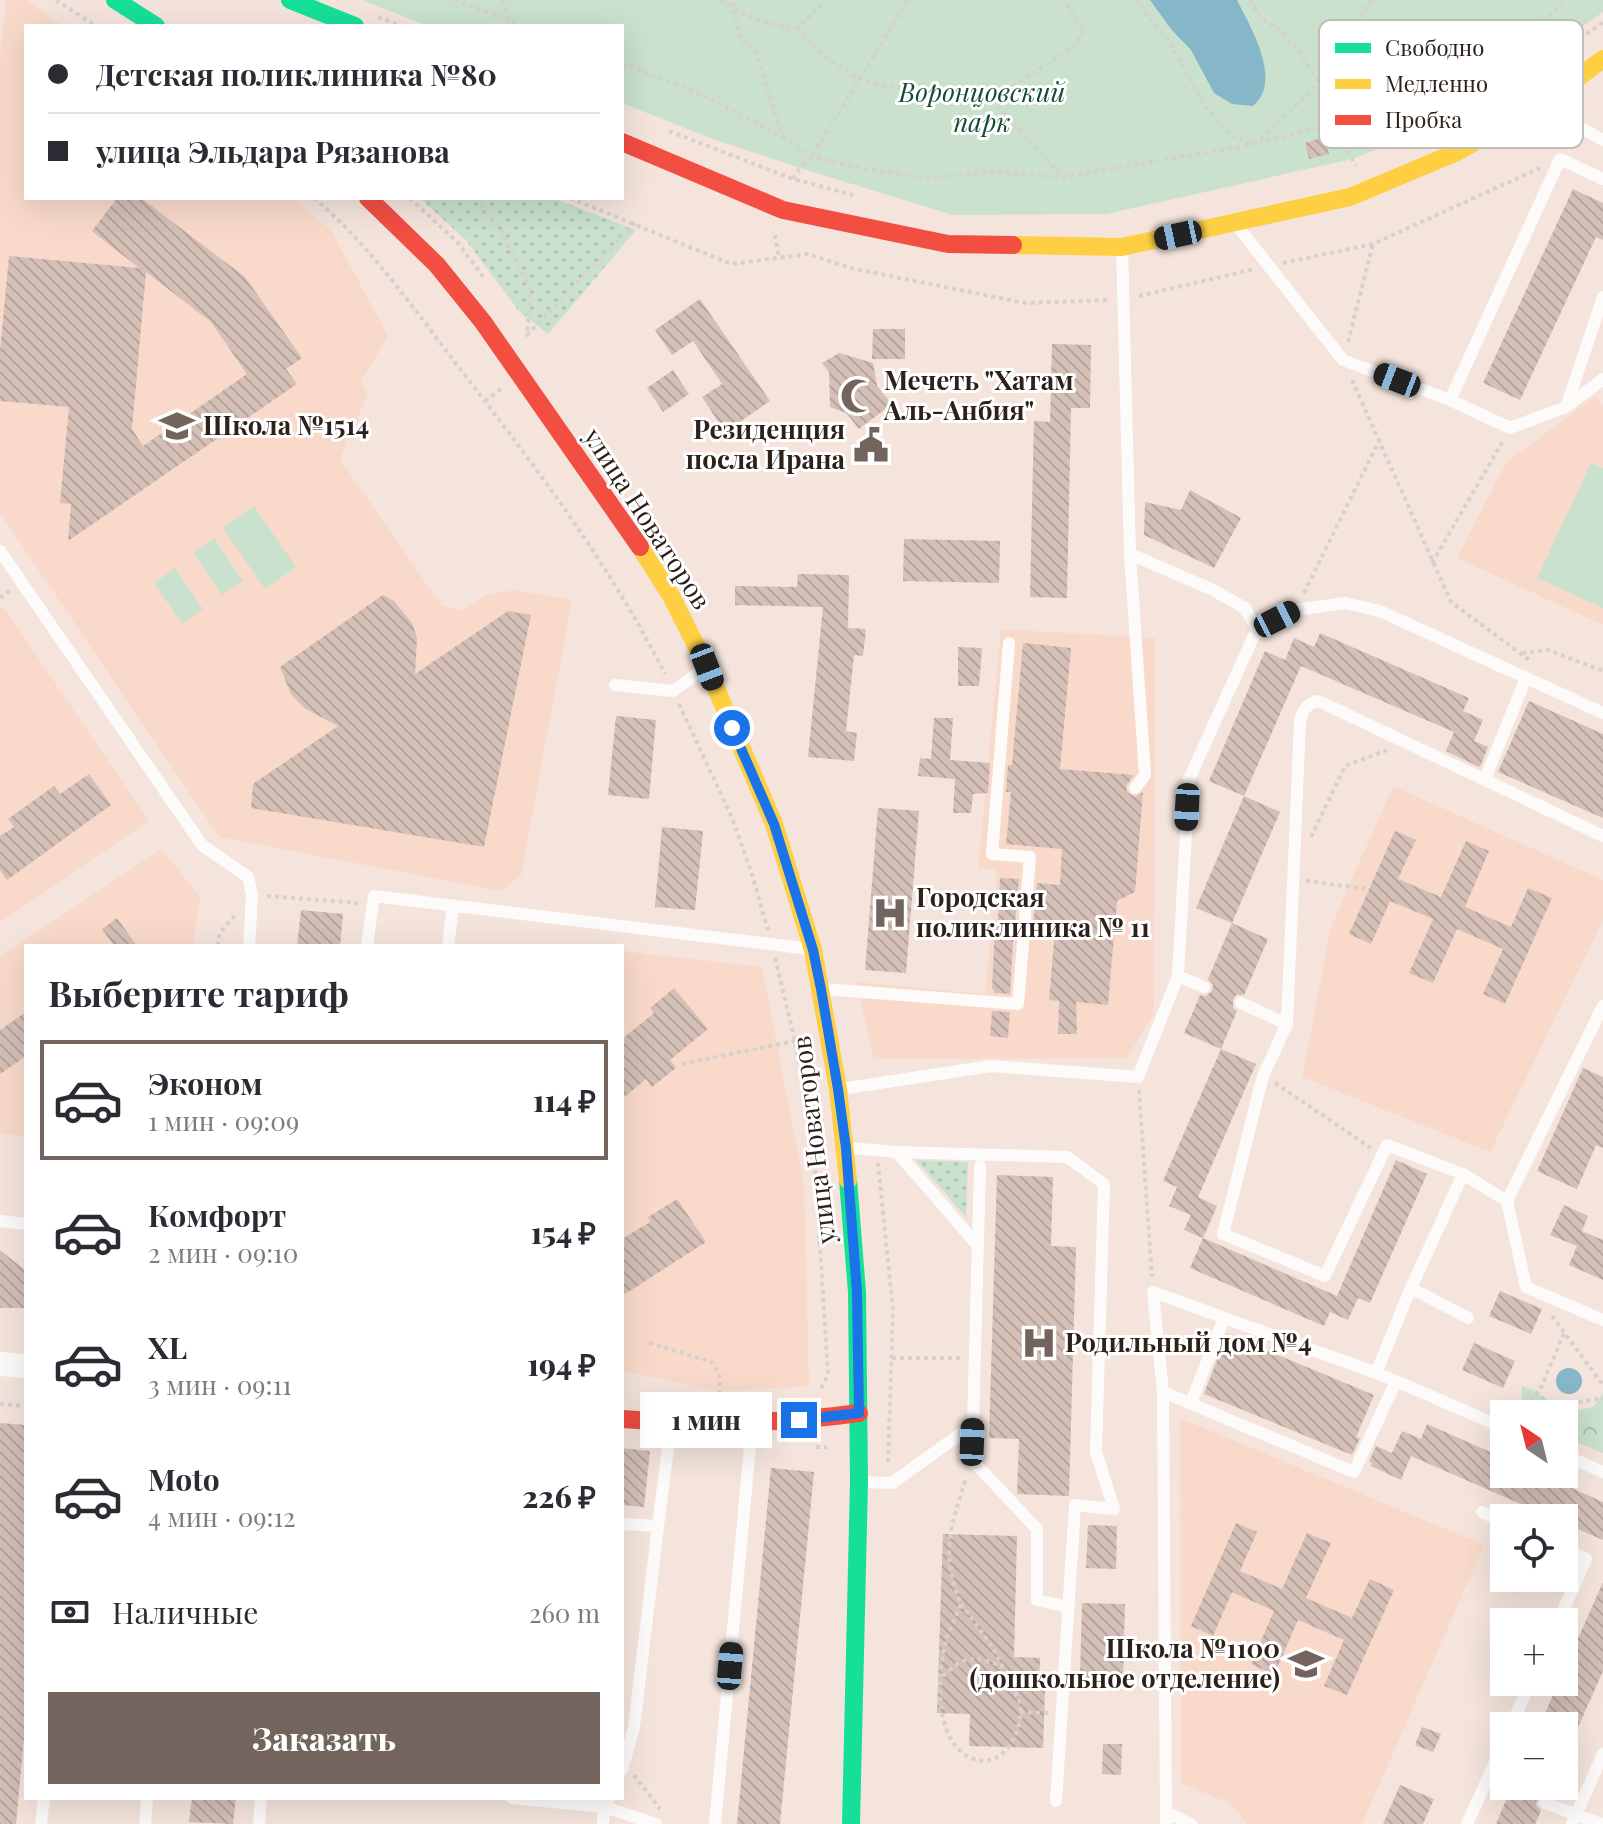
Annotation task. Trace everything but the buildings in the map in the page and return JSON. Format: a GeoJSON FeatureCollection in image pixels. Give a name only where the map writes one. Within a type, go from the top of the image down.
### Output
{"type":"FeatureCollection","features":[{"type":"Feature","properties":{"kind":"street"},"geometry":{"type":"LineString","coordinates":[[115,0],[153,24]]}},
{"type":"Feature","properties":{"kind":"street"},"geometry":{"type":"LineString","coordinates":[[290,0],[350,24]]}},
{"type":"Feature","properties":{"kind":"street"},"geometry":{"type":"LineString","coordinates":[[1583,74],[1603,59]]}},
{"type":"Feature","properties":{"kind":"street"},"geometry":{"type":"LineString","coordinates":[[624,143],[783,210],[948,244],[1122,247],[1350,197],[1464,148]]}},
{"type":"Feature","properties":{"kind":"street","name":"улица Новаторов"},"geometry":{"type":"LineString","coordinates":[[370,200],[437,265],[483,322],[671,596],[707,667],[774,824],[813,950],[846,1148],[857,1292],[859,1482],[851,1824]]}},
{"type":"Feature","properties":{"kind":"street"},"geometry":{"type":"LineString","coordinates":[[0,1364],[24,1366]]}},
{"type":"Feature","properties":{"kind":"street"},"geometry":{"type":"LineString","coordinates":[[624,1419],[752,1424],[859,1413]]}},
{"type":"Feature","properties":{"kind":"lane"},"geometry":{"type":"LineString","coordinates":[[1583,129],[1603,140]]}},
{"type":"Feature","properties":{"kind":"lane"},"geometry":{"type":"LineString","coordinates":[[1450,400],[1560,159],[1603,179]]}},
{"type":"Feature","properties":{"kind":"lane"},"geometry":{"type":"LineString","coordinates":[[1235,223],[1343,360],[1450,400],[1510,428],[1566,407],[1603,379]]}},
{"type":"Feature","properties":{"kind":"lane"},"geometry":{"type":"LineString","coordinates":[[1122,247],[1130,554],[1145,775],[1135,788]]}},
{"type":"Feature","properties":{"kind":"lane"},"geometry":{"type":"LineString","coordinates":[[1566,407],[1603,297]]}},
{"type":"Feature","properties":{"kind":"lane"},"geometry":{"type":"LineString","coordinates":[[0,551],[202,845],[248,877],[252,895],[249,944]]}},
{"type":"Feature","properties":{"kind":"lane"},"geometry":{"type":"LineString","coordinates":[[1130,554],[1211,589],[1245,608],[1257,629]]}},
{"type":"Feature","properties":{"kind":"lane"},"geometry":{"type":"LineString","coordinates":[[838,1089],[991,1066],[1138,1077],[1178,976],[1189,779],[1257,629],[1296,610],[1345,603],[1380,611],[1603,713]]}},
{"type":"Feature","properties":{"kind":"lane"},"geometry":{"type":"LineString","coordinates":[[821,989],[1018,1004],[1030,857],[992,854],[1009,643]]}},
{"type":"Feature","properties":{"kind":"lane"},"geometry":{"type":"LineString","coordinates":[[615,685],[673,691],[707,667]]}},
{"type":"Feature","properties":{"kind":"lane"},"geometry":{"type":"LineString","coordinates":[[1485,779],[1526,678]]}},
{"type":"Feature","properties":{"kind":"lane"},"geometry":{"type":"LineString","coordinates":[[1507,1201],[1463,1174],[1387,1145],[1325,1276],[1223,1234],[1263,1076],[1287,1024],[1302,711],[1317,701],[1603,836]]}},
{"type":"Feature","properties":{"kind":"lane"},"geometry":{"type":"LineString","coordinates":[[367,944],[374,896],[813,950]]}},
{"type":"Feature","properties":{"kind":"lane"},"geometry":{"type":"LineString","coordinates":[[448,944],[453,906]]}},
{"type":"Feature","properties":{"kind":"lane"},"geometry":{"type":"LineString","coordinates":[[1178,976],[1204,987]]}},
{"type":"Feature","properties":{"kind":"lane"},"geometry":{"type":"LineString","coordinates":[[1241,1003],[1287,1024]]}},
{"type":"Feature","properties":{"kind":"lane"},"geometry":{"type":"LineString","coordinates":[[1603,1006],[1507,1201],[1526,1287],[1603,1320]]}},
{"type":"Feature","properties":{"kind":"lane"},"geometry":{"type":"LineString","coordinates":[[846,1148],[1067,1157],[1104,1184],[1096,1452],[1114,1509],[1075,1505],[1056,1801]]}},
{"type":"Feature","properties":{"kind":"lane"},"geometry":{"type":"LineString","coordinates":[[897,1152],[978,1246]]}},
{"type":"Feature","properties":{"kind":"lane"},"geometry":{"type":"LineString","coordinates":[[980,1166],[972,1460],[1037,1529],[1037,1600],[1068,1607]]}},
{"type":"Feature","properties":{"kind":"lane"},"geometry":{"type":"LineString","coordinates":[[1376,1373],[1463,1174]]}},
{"type":"Feature","properties":{"kind":"lane"},"geometry":{"type":"LineString","coordinates":[[0,1221],[24,1224]]}},
{"type":"Feature","properties":{"kind":"lane"},"geometry":{"type":"LineString","coordinates":[[1411,1288],[1468,1318]]}},
{"type":"Feature","properties":{"kind":"lane"},"geometry":{"type":"LineString","coordinates":[[1191,1824],[1167,1818],[1163,1392],[1153,1292],[1376,1373],[1490,1422]]}},
{"type":"Feature","properties":{"kind":"lane"},"geometry":{"type":"LineString","coordinates":[[1191,1403],[1224,1318]]}},
{"type":"Feature","properties":{"kind":"lane"},"geometry":{"type":"LineString","coordinates":[[1163,1392],[1354,1472],[1396,1381]]}},
{"type":"Feature","properties":{"kind":"lane"},"geometry":{"type":"LineString","coordinates":[[624,1766],[634,1727],[669,1423]]}},
{"type":"Feature","properties":{"kind":"lane"},"geometry":{"type":"LineString","coordinates":[[715,1824],[752,1424]]}},
{"type":"Feature","properties":{"kind":"lane"},"geometry":{"type":"LineString","coordinates":[[859,1482],[892,1483],[973,1425]]}},
{"type":"Feature","properties":{"kind":"lane"},"geometry":{"type":"LineString","coordinates":[[1578,1461],[1603,1472]]}},
{"type":"Feature","properties":{"kind":"lane"},"geometry":{"type":"LineString","coordinates":[[1482,1512],[1490,1516]]}},
{"type":"Feature","properties":{"kind":"lane"},"geometry":{"type":"LineString","coordinates":[[624,1524],[658,1526]]}},
{"type":"Feature","properties":{"kind":"lane"},"geometry":{"type":"LineString","coordinates":[[1578,1555],[1586,1559],[1578,1577]]}},
{"type":"Feature","properties":{"kind":"lane"},"geometry":{"type":"LineString","coordinates":[[1574,1819],[1603,1754]]}},
{"type":"Feature","properties":{"kind":"lane"},"geometry":{"type":"LineString","coordinates":[[1467,1824],[1490,1773]]}},
{"type":"Feature","properties":{"kind":"lane"},"geometry":{"type":"LineString","coordinates":[[41,1824],[44,1800]]}},
{"type":"Feature","properties":{"kind":"lane"},"geometry":{"type":"LineString","coordinates":[[145,1824],[147,1800]]}},
{"type":"Feature","properties":{"kind":"lane"},"geometry":{"type":"LineString","coordinates":[[259,1824],[261,1800]]}},
{"type":"Feature","properties":{"kind":"lane"},"geometry":{"type":"LineString","coordinates":[[550,1800],[607,1803],[659,1818]]}},
{"type":"Feature","properties":{"kind":"lane"},"geometry":{"type":"LineString","coordinates":[[603,1824],[607,1803]]}},
{"type":"Feature","properties":{"kind":"lane"},"geometry":{"type":"LineString","coordinates":[[1545,1803],[1574,1819],[1601,1824]]}},
{"type":"Feature","properties":{"kind":"path"},"geometry":{"type":"LineString","coordinates":[[56,0],[93,24]]}},
{"type":"Feature","properties":{"kind":"path"},"geometry":{"type":"LineString","coordinates":[[454,0],[520,24]]}},
{"type":"Feature","properties":{"kind":"path"},"geometry":{"type":"LineString","coordinates":[[502,0],[510,20]]}},
{"type":"Feature","properties":{"kind":"path"},"geometry":{"type":"LineString","coordinates":[[722,0],[767,24],[797,28],[827,58],[859,79],[883,86],[992,99],[1074,47],[1084,29],[1063,0]]}},
{"type":"Feature","properties":{"kind":"path"},"geometry":{"type":"LineString","coordinates":[[736,0],[733,8],[741,39],[756,53],[783,137]]}},
{"type":"Feature","properties":{"kind":"path"},"geometry":{"type":"LineString","coordinates":[[797,28],[826,0]]}},
{"type":"Feature","properties":{"kind":"path"},"geometry":{"type":"LineString","coordinates":[[793,179],[812,156],[908,0]]}},
{"type":"Feature","properties":{"kind":"path"},"geometry":{"type":"LineString","coordinates":[[1135,0],[1168,40],[1207,109],[1231,136],[1255,144]]}},
{"type":"Feature","properties":{"kind":"path"},"geometry":{"type":"LineString","coordinates":[[1250,0],[1261,19],[1277,28],[1296,46],[1319,83],[1255,144]]}},
{"type":"Feature","properties":{"kind":"path"},"geometry":{"type":"LineString","coordinates":[[1358,20],[1372,0]]}},
{"type":"Feature","properties":{"kind":"path"},"geometry":{"type":"LineString","coordinates":[[1543,20],[1564,0]]}},
{"type":"Feature","properties":{"kind":"path"},"geometry":{"type":"LineString","coordinates":[[1583,36],[1603,22]]}},
{"type":"Feature","properties":{"kind":"path"},"geometry":{"type":"LineString","coordinates":[[624,64],[703,95],[783,137],[812,156],[864,169],[926,178],[991,172],[1063,177],[1255,144],[1319,127]]}},
{"type":"Feature","properties":{"kind":"path"},"geometry":{"type":"LineString","coordinates":[[992,99],[1063,177]]}},
{"type":"Feature","properties":{"kind":"path"},"geometry":{"type":"LineString","coordinates":[[665,129],[793,179],[855,196]]}},
{"type":"Feature","properties":{"kind":"path"},"geometry":{"type":"LineString","coordinates":[[1346,148],[1357,168]]}},
{"type":"Feature","properties":{"kind":"path"},"geometry":{"type":"LineString","coordinates":[[1550,690],[1546,673],[1451,602],[1343,360],[1373,244],[1560,159]]}},
{"type":"Feature","properties":{"kind":"path"},"geometry":{"type":"LineString","coordinates":[[316,200],[361,244],[485,401],[616,585],[654,652],[732,818],[752,874],[795,1041],[816,1181],[828,1374],[819,1393],[823,1418]]}},
{"type":"Feature","properties":{"kind":"path"},"geometry":{"type":"LineString","coordinates":[[478,200],[500,229],[530,289],[527,335],[635,223]]}},
{"type":"Feature","properties":{"kind":"path"},"geometry":{"type":"LineString","coordinates":[[775,235],[779,258]]}},
{"type":"Feature","properties":{"kind":"path"},"geometry":{"type":"LineString","coordinates":[[485,401],[502,388]]}},
{"type":"Feature","properties":{"kind":"path"},"geometry":{"type":"LineString","coordinates":[[1432,563],[1510,428]]}},
{"type":"Feature","properties":{"kind":"path"},"geometry":{"type":"LineString","coordinates":[[1296,610],[1379,441]]}},
{"type":"Feature","properties":{"kind":"path"},"geometry":{"type":"LineString","coordinates":[[1519,653],[1548,650],[1603,671]]}},
{"type":"Feature","properties":{"kind":"path"},"geometry":{"type":"LineString","coordinates":[[1312,837],[1345,766],[1408,742]]}},
{"type":"Feature","properties":{"kind":"path"},"geometry":{"type":"LineString","coordinates":[[1292,879],[1367,889]]}},
{"type":"Feature","properties":{"kind":"path"},"geometry":{"type":"LineString","coordinates":[[218,944],[219,934],[252,895],[355,904],[374,896]]}},
{"type":"Feature","properties":{"kind":"path"},"geometry":{"type":"LineString","coordinates":[[682,1064],[795,1041]]}},
{"type":"Feature","properties":{"kind":"path"},"geometry":{"type":"LineString","coordinates":[[1263,1076],[1382,1156]]}},
{"type":"Feature","properties":{"kind":"path"},"geometry":{"type":"LineString","coordinates":[[1138,1077],[1153,1292]]}},
{"type":"Feature","properties":{"kind":"path"},"geometry":{"type":"LineString","coordinates":[[1526,1287],[1603,1385]]}},
{"type":"Feature","properties":{"kind":"path"},"geometry":{"type":"LineString","coordinates":[[1530,1400],[1540,1390],[1564,1333]]}},
{"type":"Feature","properties":{"kind":"path"},"geometry":{"type":"LineString","coordinates":[[649,1343],[712,1362],[719,1373],[719,1424]]}},
{"type":"Feature","properties":{"kind":"path"},"geometry":{"type":"LineString","coordinates":[[892,1358],[975,1357]]}},
{"type":"Feature","properties":{"kind":"path"},"geometry":{"type":"LineString","coordinates":[[1578,1402],[1603,1398]]}},
{"type":"Feature","properties":{"kind":"path"},"geometry":{"type":"LineString","coordinates":[[0,1404],[24,1406]]}},
{"type":"Feature","properties":{"kind":"path"},"geometry":{"type":"LineString","coordinates":[[961,1604],[942,1656],[941,1699],[945,1726],[950,1740],[961,1751],[974,1760],[989,1761],[1004,1753],[1014,1739],[1020,1721],[1020,1702],[995,1651],[961,1604],[955,1588],[948,1552],[949,1533],[972,1460]]}},
{"type":"Feature","properties":{"kind":"path"},"geometry":{"type":"LineString","coordinates":[[941,1677],[969,1658],[985,1659],[1003,1667]]}},
{"type":"Feature","properties":{"kind":"path"},"geometry":{"type":"LineString","coordinates":[[1020,1712],[1061,1714]]}},
{"type":"Feature","properties":{"kind":"path"},"geometry":{"type":"LineString","coordinates":[[624,1766],[659,1818]]}},
{"type":"Feature","properties":{"kind":"shaded area","name":"Школа №1514"},"geometry":{"type":"Polygon","coordinates":[[[6,0],[25,0],[60,24],[24,24],[24,200],[295,200],[331,230],[388,336],[361,382],[368,393],[340,459],[442,606],[462,611],[486,595],[514,590],[572,600],[521,876],[501,891],[219,837],[0,513],[0,53],[6,0]]]}},
{"type":"Feature","properties":{"kind":"shaded area"},"geometry":{"type":"Polygon","coordinates":[[[1596,396],[1603,406],[1603,625],[1457,558],[1506,463],[1596,396]]]}},
{"type":"Feature","properties":{"kind":"shaded area"},"geometry":{"type":"Polygon","coordinates":[[[3,606],[149,821],[0,922],[0,608],[3,606]]]}},
{"type":"Feature","properties":{"kind":"shaded area"},"geometry":{"type":"Polygon","coordinates":[[[1001,629],[1155,638],[1154,1013],[1127,1058],[874,1059],[856,982],[985,994],[997,870],[978,868],[1001,629]]]}},
{"type":"Feature","properties":{"kind":"shaded area"},"geometry":{"type":"Polygon","coordinates":[[[1393,786],[1603,880],[1603,920],[1490,1152],[1302,1077],[1331,927],[1393,786]]]}},
{"type":"Feature","properties":{"kind":"shaded area"},"geometry":{"type":"Polygon","coordinates":[[[161,849],[200,897],[193,944],[24,944],[24,1136],[0,1134],[0,957],[161,849]]]}},
{"type":"Feature","properties":{"kind":"shaded area"},"geometry":{"type":"Polygon","coordinates":[[[624,951],[762,967],[804,1184],[809,1386],[720,1391],[624,1371],[624,951]]]}},
{"type":"Feature","properties":{"kind":"shaded area","name":"Школа №1100 (дошкольное отделение)"},"geometry":{"type":"Polygon","coordinates":[[[1180,1418],[1484,1545],[1362,1824],[1247,1824],[1231,1804],[1181,1783],[1180,1418]]]}},
{"type":"Feature","properties":{"kind":"green space","name":"Воронцовский парк"},"geometry":{"type":"Polygon","coordinates":[[[362,0],[1603,0],[1603,12],[1583,26],[1583,20],[1319,20],[1319,148],[1381,148],[1352,159],[1106,214],[953,215],[710,138],[624,104],[624,24],[423,24],[362,0]]]}},
{"type":"Feature","properties":{"kind":"green space"},"geometry":{"type":"Polygon","coordinates":[[[422,200],[558,200],[636,230],[548,334],[519,311],[466,240],[422,200]]]}},
{"type":"Feature","properties":{"kind":"green space"},"geometry":{"type":"Polygon","coordinates":[[[1591,463],[1603,468],[1603,608],[1537,578],[1591,463]]]}},
{"type":"Feature","properties":{"kind":"green space"},"geometry":{"type":"Polygon","coordinates":[[[254,506],[296,567],[265,589],[223,528],[254,506]]]}},
{"type":"Feature","properties":{"kind":"green space"},"geometry":{"type":"Polygon","coordinates":[[[214,538],[243,581],[222,595],[193,553],[214,538]]]}},
{"type":"Feature","properties":{"kind":"green space"},"geometry":{"type":"Polygon","coordinates":[[[175,568],[203,609],[182,624],[154,583],[175,568]]]}},
{"type":"Feature","properties":{"kind":"green space"},"geometry":{"type":"Polygon","coordinates":[[[916,1160],[968,1162],[966,1217],[916,1160]]]}},
{"type":"Feature","properties":{"kind":"green space"},"geometry":{"type":"Polygon","coordinates":[[[1522,1386],[1548,1400],[1522,1400],[1522,1386]]]}},
{"type":"Feature","properties":{"kind":"green space"},"geometry":{"type":"Polygon","coordinates":[[[1603,1393],[1603,1453],[1578,1443],[1578,1409],[1593,1407],[1603,1393]]]}},
{"type":"Feature","properties":{"kind":"water"},"geometry":{"type":"Polygon","coordinates":[[[1150,0],[1237,0],[1256,39],[1265,69],[1262,95],[1253,106],[1232,104],[1214,93],[1191,50],[1150,0]]]}},
{"type":"Feature","properties":{"kind":"water"},"geometry":{"type":"Polygon","coordinates":[[[1569,1368],[1578,1372],[1582,1381],[1578,1390],[1569,1394],[1560,1390],[1556,1381],[1560,1372],[1569,1368]]]}},
{"type":"Feature","properties":{"kind":"traffic: fast"},"geometry":{"type":"LineString","coordinates":[[115,0],[153,24]]}},
{"type":"Feature","properties":{"kind":"traffic: fast"},"geometry":{"type":"LineString","coordinates":[[290,0],[350,24]]}},
{"type":"Feature","properties":{"kind":"traffic: fast"},"geometry":{"type":"LineString","coordinates":[[848,1180],[857,1292],[859,1482],[851,1824]]}},
{"type":"Feature","properties":{"kind":"traffic: slow"},"geometry":{"type":"LineString","coordinates":[[1583,74],[1603,59]]}},
{"type":"Feature","properties":{"kind":"traffic: slow"},"geometry":{"type":"LineString","coordinates":[[1013,245],[1122,247],[1350,197],[1464,148]]}},
{"type":"Feature","properties":{"kind":"traffic: slow"},"geometry":{"type":"LineString","coordinates":[[640,547],[671,596],[707,667],[774,824],[813,950],[838,1089],[848,1180]]}},
{"type":"Feature","properties":{"kind":"traffic: jam"},"geometry":{"type":"LineString","coordinates":[[624,143],[783,210],[948,244],[1013,245]]}},
{"type":"Feature","properties":{"kind":"traffic: jam"},"geometry":{"type":"LineString","coordinates":[[370,200],[437,265],[483,322],[640,547]]}},
{"type":"Feature","properties":{"kind":"traffic: jam"},"geometry":{"type":"LineString","coordinates":[[624,1419],[741,1422],[859,1413]]}},
{"type":"Feature","properties":{"kind":"place","name":"Мечеть \"Хатам Аль-Анбия\""},"geometry":{"type":"Point","coordinates":[858,396]}},
{"type":"Feature","properties":{"kind":"place","name":"Школа №1514"},"geometry":{"type":"Point","coordinates":[177,426]}},
{"type":"Feature","properties":{"kind":"place","name":"Резиденция посла Ирана"},"geometry":{"type":"Point","coordinates":[871,445]}},
{"type":"Feature","properties":{"kind":"place","name":"Городская поликлиника № 11"},"geometry":{"type":"Point","coordinates":[890,913]}},
{"type":"Feature","properties":{"kind":"place","name":"Родильный дом №4"},"geometry":{"type":"Point","coordinates":[1039,1343]}},
{"type":"Feature","properties":{"kind":"place","name":"Школа №1100 (дошкольное отделение)"},"geometry":{"type":"Point","coordinates":[1306,1664]}},
{"type":"Feature","properties":{"kind":"route"},"geometry":{"type":"LineString","coordinates":[[732,728],[774,824],[813,950],[846,1148],[857,1292],[859,1413],[799,1420]]}}]}
